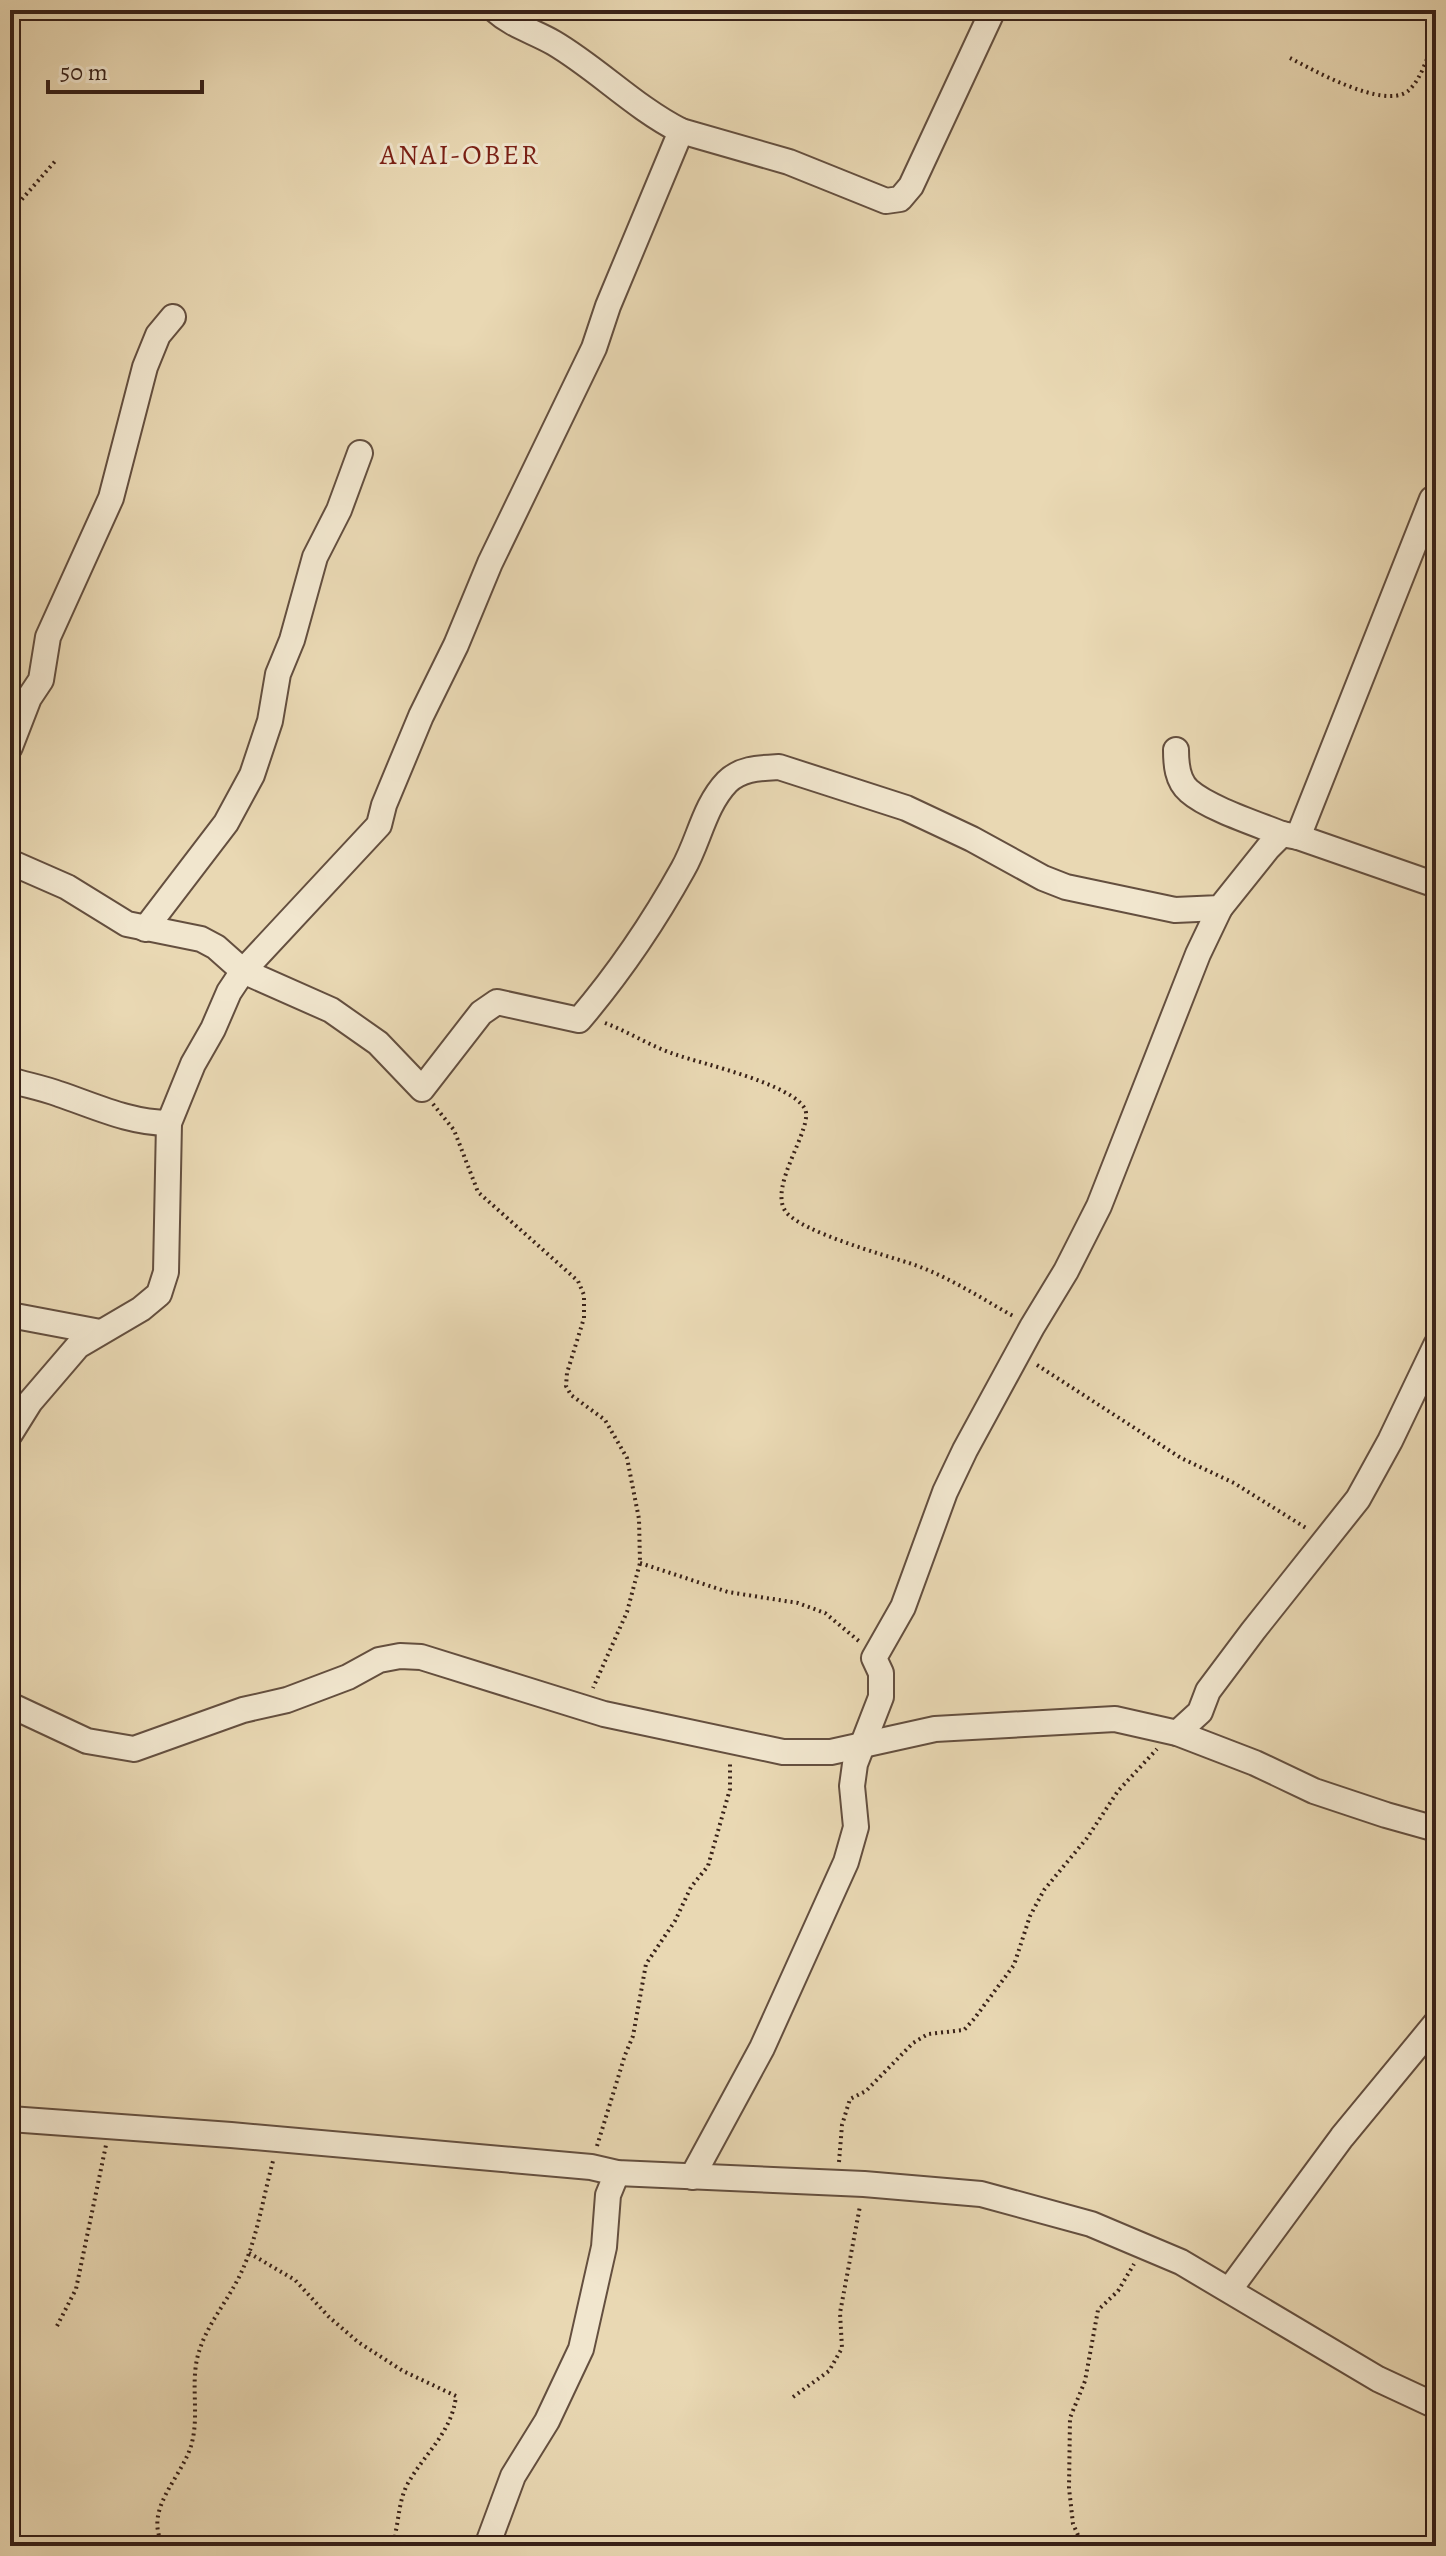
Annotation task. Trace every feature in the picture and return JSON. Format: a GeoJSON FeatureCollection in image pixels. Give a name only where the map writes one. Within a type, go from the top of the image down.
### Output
{"type":"FeatureCollection","features":[{"type":"Feature","properties":{"kind":"street"},"geometry":{"type":"LineString","coordinates":[[495,10],[510,23],[553,43],[650,113],[681,131],[789,162],[886,201],[900,199],[911,186],[993,10]]}},
{"type":"Feature","properties":{"kind":"street"},"geometry":{"type":"LineString","coordinates":[[10,1434],[30,1402],[78,1346],[141,1309],[159,1294],[166,1272],[169,1123],[193,1064],[243,971],[379,825],[384,805],[421,716],[456,645],[490,563],[594,348],[608,306],[681,131]]}},
{"type":"Feature","properties":{"kind":"street"},"geometry":{"type":"LineString","coordinates":[[10,747],[29,698],[41,680],[48,637],[111,498],[145,367],[158,335],[173,317]]}},
{"type":"Feature","properties":{"kind":"street"},"geometry":{"type":"LineString","coordinates":[[145,929],[226,823],[252,775],[270,721],[278,674],[292,640],[315,557],[339,510],[360,453]]}},
{"type":"Feature","properties":{"kind":"street"},"geometry":{"type":"LineString","coordinates":[[692,2177],[762,2048],[846,1862],[856,1827],[852,1786],[855,1764],[881,1697],[881,1673],[874,1658],[903,1607],[945,1492],[1099,1206],[1198,954],[1220,908],[1290,835],[1432,499]]}},
{"type":"Feature","properties":{"kind":"street"},"geometry":{"type":"LineString","coordinates":[[1176,750],[1176,769],[1188,790],[1234,815],[1436,885]]}},
{"type":"Feature","properties":{"kind":"street"},"geometry":{"type":"LineString","coordinates":[[10,862],[67,887],[127,924],[201,939],[227,954],[243,971],[331,1010],[378,1043],[422,1089],[481,1013],[497,1002],[579,1020],[630,957],[685,867],[717,795],[728,781],[743,772],[760,768],[779,767],[906,808],[1066,887],[1175,910],[1220,908]]}},
{"type":"Feature","properties":{"kind":"street"},"geometry":{"type":"LineString","coordinates":[[10,1080],[104,1111],[151,1123],[169,1123]]}},
{"type":"Feature","properties":{"kind":"street"},"geometry":{"type":"LineString","coordinates":[[10,1315],[100,1332]]}},
{"type":"Feature","properties":{"kind":"street"},"geometry":{"type":"LineString","coordinates":[[1177,1733],[1200,1712],[1208,1691],[1358,1499],[1436,1345]]}},
{"type":"Feature","properties":{"kind":"street"},"geometry":{"type":"LineString","coordinates":[[10,1705],[87,1741],[134,1749],[243,1710],[287,1700],[348,1677],[379,1660],[400,1656],[421,1657],[585,1708],[783,1752],[831,1752],[935,1729],[1115,1719],[1177,1733],[1255,1763],[1314,1791],[1436,1829]]}},
{"type":"Feature","properties":{"kind":"street"},"geometry":{"type":"LineString","coordinates":[[1230,2289],[1342,2137],[1436,2023]]}},
{"type":"Feature","properties":{"kind":"street"},"geometry":{"type":"LineString","coordinates":[[10,2119],[278,2139],[591,2167],[617,2173],[837,2182],[981,2194],[1091,2224],[1146,2246],[1230,2289],[1378,2379],[1436,2406]]}},
{"type":"Feature","properties":{"kind":"street"},"geometry":{"type":"LineString","coordinates":[[487,2546],[513,2476],[547,2421],[581,2349],[604,2247],[608,2195],[617,2173]]}},
{"type":"Feature","properties":{"kind":"path"},"geometry":{"type":"LineString","coordinates":[[1290,58],[1335,81],[1389,97],[1407,92],[1436,35]]}},
{"type":"Feature","properties":{"kind":"path"},"geometry":{"type":"LineString","coordinates":[[1428,54],[1436,57]]}},
{"type":"Feature","properties":{"kind":"path"},"geometry":{"type":"LineString","coordinates":[[10,213],[57,159]]}},
{"type":"Feature","properties":{"kind":"path"},"geometry":{"type":"LineString","coordinates":[[579,1020],[597,1020],[677,1055],[747,1076],[791,1096],[804,1108],[807,1121],[798,1138],[780,1197],[786,1212],[796,1220],[858,1247],[936,1274],[1032,1327]]}},
{"type":"Feature","properties":{"kind":"path"},"geometry":{"type":"LineString","coordinates":[[422,1089],[454,1130],[478,1192],[578,1281],[584,1295],[584,1318],[566,1386],[571,1395],[605,1420],[627,1458],[639,1519],[640,1563],[627,1612],[585,1708]]}},
{"type":"Feature","properties":{"kind":"path"},"geometry":{"type":"LineString","coordinates":[[1018,1353],[1181,1458],[1234,1483],[1325,1539]]}},
{"type":"Feature","properties":{"kind":"path"},"geometry":{"type":"LineString","coordinates":[[640,1563],[728,1592],[798,1603],[825,1613],[858,1640],[874,1658]]}},
{"type":"Feature","properties":{"kind":"path"},"geometry":{"type":"LineString","coordinates":[[837,2182],[842,2125],[850,2099],[866,2091],[913,2043],[928,2034],[964,2030],[974,2019],[1014,1965],[1030,1916],[1044,1890],[1087,1838],[1118,1791],[1158,1748],[1177,1733]]}},
{"type":"Feature","properties":{"kind":"path"},"geometry":{"type":"LineString","coordinates":[[591,2167],[613,2089],[633,2036],[646,1964],[675,1921],[691,1887],[708,1866],[730,1789],[731,1770],[722,1738]]}},
{"type":"Feature","properties":{"kind":"path"},"geometry":{"type":"LineString","coordinates":[[57,2326],[76,2289],[111,2127]]}},
{"type":"Feature","properties":{"kind":"path"},"geometry":{"type":"LineString","coordinates":[[161,2541],[156,2519],[167,2493],[186,2463],[192,2441],[195,2405],[193,2380],[199,2352],[249,2253],[278,2139]]}},
{"type":"Feature","properties":{"kind":"path"},"geometry":{"type":"LineString","coordinates":[[793,2397],[829,2371],[842,2348],[840,2313],[864,2184]]}},
{"type":"Feature","properties":{"kind":"path"},"geometry":{"type":"LineString","coordinates":[[1083,2546],[1073,2524],[1069,2488],[1070,2418],[1085,2381],[1098,2310],[1118,2291],[1146,2246]]}},
{"type":"Feature","properties":{"kind":"path"},"geometry":{"type":"LineString","coordinates":[[249,2253],[295,2280],[329,2317],[358,2342],[403,2371],[456,2396],[451,2418],[407,2486],[399,2504],[400,2517],[395,2535]]}},
{"type":"Feature","properties":{"kind":"path"},"geometry":{"type":"LineString","coordinates":[[120,2546],[161,2541],[169,2546]]}},
{"type":"Feature","properties":{"kind":"district","name":"ANAI-OBER"},"geometry":{"type":"Point","coordinates":[460,155]}}]}
